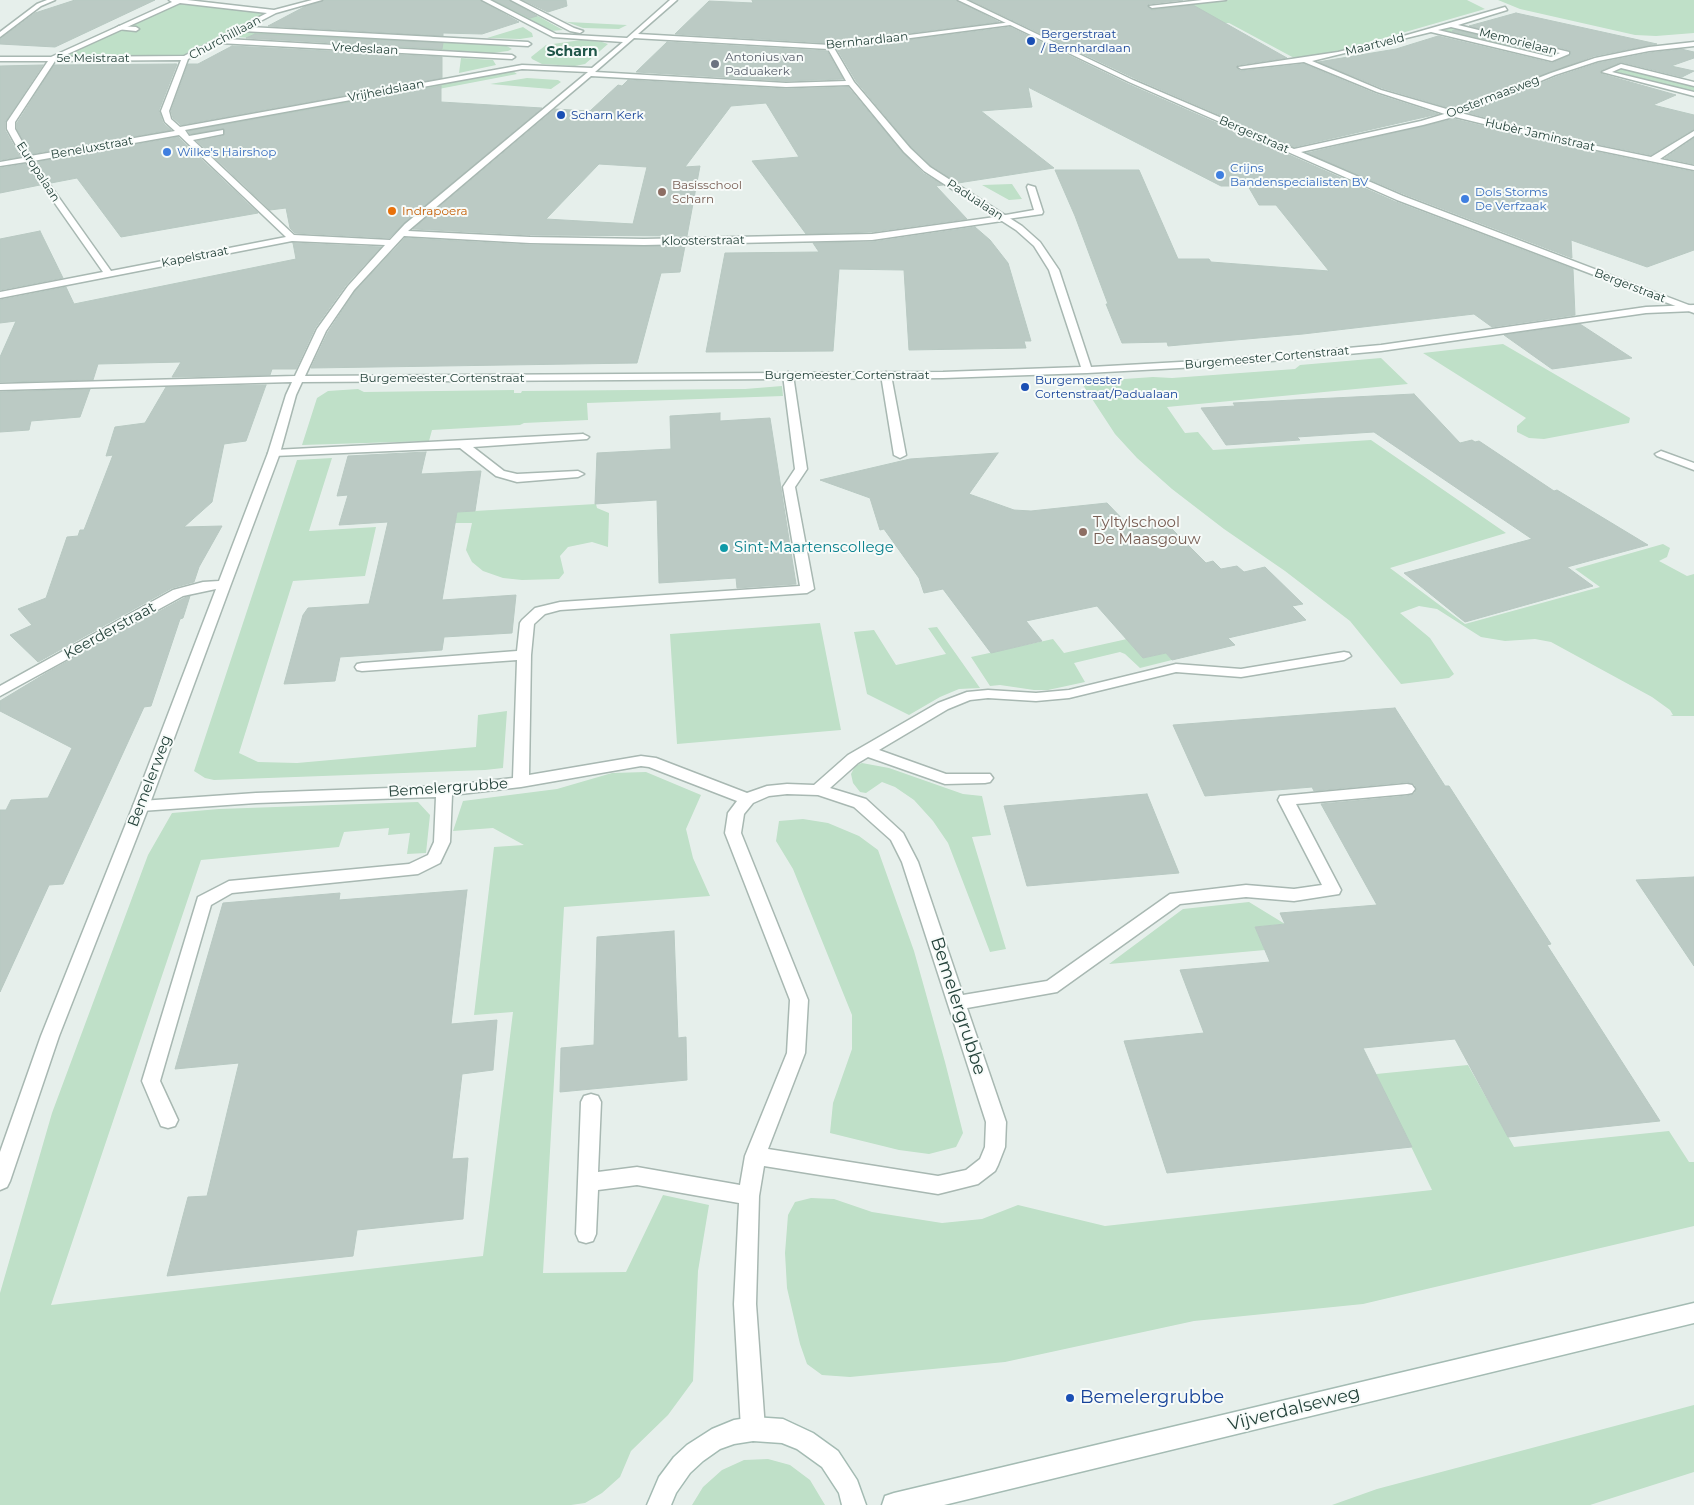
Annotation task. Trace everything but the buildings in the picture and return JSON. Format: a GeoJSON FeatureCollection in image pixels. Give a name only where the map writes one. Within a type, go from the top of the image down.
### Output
{"type":"FeatureCollection","features":[{"type":"Feature","properties":{"kind":"street"},"geometry":{"type":"LineString","coordinates":[[0,36],[46,0]]}},
{"type":"Feature","properties":{"kind":"street"},"geometry":{"type":"LineString","coordinates":[[40,5],[52,0]]}},
{"type":"Feature","properties":{"kind":"street"},"geometry":{"type":"LineString","coordinates":[[53,58],[176,0],[274,12]]}},
{"type":"Feature","properties":{"kind":"street","name":"Churchilllaan"},"geometry":{"type":"LineString","coordinates":[[292,238],[184,133],[168,120],[165,111],[185,58],[274,12],[320,0]]}},
{"type":"Feature","properties":{"kind":"street"},"geometry":{"type":"LineString","coordinates":[[485,0],[555,36],[633,37]]}},
{"type":"Feature","properties":{"kind":"street"},"geometry":{"type":"LineString","coordinates":[[514,0],[572,30],[633,37]]}},
{"type":"Feature","properties":{"kind":"street","name":"Bemelerweg"},"geometry":{"type":"LineString","coordinates":[[0,1181],[50,1036],[141,806],[274,453],[289,402],[298,379],[326,324],[351,288],[402,232],[590,74],[674,0]]}},
{"type":"Feature","properties":{"kind":"street","name":"Bergerstraat"},"geometry":{"type":"LineString","coordinates":[[961,0],[1131,81],[1292,152],[1442,214],[1693,309]]}},
{"type":"Feature","properties":{"kind":"street"},"geometry":{"type":"LineString","coordinates":[[1152,6],[1223,0]]}},
{"type":"Feature","properties":{"kind":"street","name":"Maartveld"},"geometry":{"type":"LineString","coordinates":[[1241,67],[1305,60],[1373,46],[1505,9]]}},
{"type":"Feature","properties":{"kind":"street","name":"Bernhardlaan"},"geometry":{"type":"LineString","coordinates":[[633,37],[830,47],[1010,23]]}},
{"type":"Feature","properties":{"kind":"street","name":"Memorielaan"},"geometry":{"type":"LineString","coordinates":[[1431,31],[1552,59],[1567,53],[1450,25]]}},
{"type":"Feature","properties":{"kind":"street"},"geometry":{"type":"LineString","coordinates":[[119,28],[136,29]]}},
{"type":"Feature","properties":{"kind":"street","name":"Vredeslaan"},"geometry":{"type":"LineString","coordinates":[[242,29],[528,44]]}},
{"type":"Feature","properties":{"kind":"street"},"geometry":{"type":"LineString","coordinates":[[546,38],[572,30]]}},
{"type":"Feature","properties":{"kind":"street","name":"Vredeslaan"},"geometry":{"type":"LineString","coordinates":[[219,40],[512,57],[528,44],[537,41]]}},
{"type":"Feature","properties":{"kind":"street","name":"Oostermaasweg"},"geometry":{"type":"LineString","coordinates":[[1292,152],[1403,128],[1454,114],[1553,74],[1597,59],[1641,50],[1694,44]]}},
{"type":"Feature","properties":{"kind":"street","name":"Padualaan"},"geometry":{"type":"LineString","coordinates":[[830,47],[851,83],[884,125],[926,169],[1029,236],[1050,262],[1057,277],[1087,370]]}},
{"type":"Feature","properties":{"kind":"street"},"geometry":{"type":"LineString","coordinates":[[512,57],[529,73]]}},
{"type":"Feature","properties":{"kind":"street","name":"Europalaan"},"geometry":{"type":"LineString","coordinates":[[53,58],[12,122],[11,128],[28,159],[109,274]]}},
{"type":"Feature","properties":{"kind":"street","name":"5e Meistraat"},"geometry":{"type":"LineString","coordinates":[[0,59],[185,58]]}},
{"type":"Feature","properties":{"kind":"street","name":"Hubèr Jaminstraat"},"geometry":{"type":"LineString","coordinates":[[1305,60],[1379,90],[1454,114],[1558,140],[1694,168]]}},
{"type":"Feature","properties":{"kind":"street"},"geometry":{"type":"LineString","coordinates":[[1694,84],[1621,66],[1605,72],[1694,94]]}},
{"type":"Feature","properties":{"kind":"street","name":"Vrijheidslaan"},"geometry":{"type":"LineString","coordinates":[[184,133],[522,67],[590,74]]}},
{"type":"Feature","properties":{"kind":"street","name":"Vrijheidslaan"},"geometry":{"type":"LineString","coordinates":[[366,104],[529,73],[590,74]]}},
{"type":"Feature","properties":{"kind":"street"},"geometry":{"type":"LineString","coordinates":[[590,74],[786,85],[851,83]]}},
{"type":"Feature","properties":{"kind":"street"},"geometry":{"type":"LineString","coordinates":[[184,133],[229,131]]}},
{"type":"Feature","properties":{"kind":"street","name":"Beneluxstraat"},"geometry":{"type":"LineString","coordinates":[[0,164],[184,133]]}},
{"type":"Feature","properties":{"kind":"street"},"geometry":{"type":"LineString","coordinates":[[1652,160],[1694,133]]}},
{"type":"Feature","properties":{"kind":"street","name":"Kloosterstraat"},"geometry":{"type":"LineString","coordinates":[[402,232],[530,240],[644,242],[842,238],[903,234],[1040,212],[1031,187]]}},
{"type":"Feature","properties":{"kind":"street","name":"Kapelstraat"},"geometry":{"type":"LineString","coordinates":[[0,295],[292,238],[392,243]]}},
{"type":"Feature","properties":{"kind":"street","name":"Burgemeester Cortenstraat"},"geometry":{"type":"LineString","coordinates":[[0,387],[298,379],[886,375],[1087,370],[1216,363],[1381,348],[1646,310],[1693,309]]}},
{"type":"Feature","properties":{"kind":"street"},"geometry":{"type":"LineString","coordinates":[[521,782],[524,655],[528,624],[540,611],[550,608],[807,589],[789,486],[801,469],[788,375]]}},
{"type":"Feature","properties":{"kind":"street"},"geometry":{"type":"LineString","coordinates":[[886,375],[900,455]]}},
{"type":"Feature","properties":{"kind":"street"},"geometry":{"type":"LineString","coordinates":[[274,453],[583,437]]}},
{"type":"Feature","properties":{"kind":"street"},"geometry":{"type":"LineString","coordinates":[[463,444],[500,474],[516,478],[578,474]]}},
{"type":"Feature","properties":{"kind":"street"},"geometry":{"type":"LineString","coordinates":[[1661,454],[1694,467]]}},
{"type":"Feature","properties":{"kind":"street","name":"Keerderstraat"},"geometry":{"type":"LineString","coordinates":[[0,692],[178,593],[203,586],[225,584]]}},
{"type":"Feature","properties":{"kind":"street"},"geometry":{"type":"LineString","coordinates":[[362,667],[524,655]]}},
{"type":"Feature","properties":{"kind":"street"},"geometry":{"type":"LineString","coordinates":[[818,790],[852,759],[943,706],[967,696],[988,694],[1036,697],[1069,694],[1176,668],[1241,672],[1344,656]]}},
{"type":"Feature","properties":{"kind":"street"},"geometry":{"type":"LineString","coordinates":[[867,751],[944,779],[985,778]]}},
{"type":"Feature","properties":{"kind":"street","name":"Bemelergrubbe"},"geometry":{"type":"LineString","coordinates":[[141,806],[256,798],[444,791],[521,782],[641,762],[651,762],[748,798],[767,791],[818,790],[838,795],[860,804],[897,837],[910,862],[996,1122],[996,1147],[988,1165],[971,1178],[938,1185],[756,1156]]}},
{"type":"Feature","properties":{"kind":"street"},"geometry":{"type":"LineString","coordinates":[[957,1003],[1051,987],[1176,898],[1246,891],[1294,895],[1333,890],[1286,800],[1408,789]]}},
{"type":"Feature","properties":{"kind":"street"},"geometry":{"type":"LineString","coordinates":[[168,1120],[151,1081],[204,901],[230,887],[412,870],[434,859],[442,842],[444,791]]}},
{"type":"Feature","properties":{"kind":"street"},"geometry":{"type":"LineString","coordinates":[[748,798],[736,813],[733,833],[799,1000],[796,1052],[756,1156],[749,1196],[745,1304],[754,1429]]}},
{"type":"Feature","properties":{"kind":"street"},"geometry":{"type":"LineString","coordinates":[[586,1234],[591,1102]]}},
{"type":"Feature","properties":{"kind":"street"},"geometry":{"type":"LineString","coordinates":[[588,1182],[637,1176],[749,1196]]}},
{"type":"Feature","properties":{"kind":"street","name":"Vijverdalseweg"},"geometry":{"type":"LineString","coordinates":[[894,1505],[1694,1313]]}},
{"type":"Feature","properties":{"kind":"street"},"geometry":{"type":"LineString","coordinates":[[659,1505],[667,1485],[682,1465],[695,1453],[712,1441],[734,1432],[754,1429],[783,1431],[805,1441],[824,1454],[830,1459],[849,1488],[854,1505]]}},
{"type":"Feature","properties":{"kind":"green space"},"geometry":{"type":"Polygon","coordinates":[[[489,0],[509,0],[563,30],[550,31],[489,0]]]}},
{"type":"Feature","properties":{"kind":"green space"},"geometry":{"type":"Polygon","coordinates":[[[1230,0],[1467,0],[1485,9],[1336,52],[1296,59],[1229,23],[1169,26],[1134,7],[1230,0]]]}},
{"type":"Feature","properties":{"kind":"green space"},"geometry":{"type":"Polygon","coordinates":[[[1498,0],[1694,0],[1694,33],[1656,36],[1635,35],[1520,9],[1498,0]]]}},
{"type":"Feature","properties":{"kind":"green space"},"geometry":{"type":"Polygon","coordinates":[[[177,2],[271,12],[183,57],[60,57],[177,2]]]}},
{"type":"Feature","properties":{"kind":"green space"},"geometry":{"type":"Polygon","coordinates":[[[564,21],[627,25],[619,29],[583,28],[564,21]]]}},
{"type":"Feature","properties":{"kind":"green space"},"geometry":{"type":"Polygon","coordinates":[[[523,27],[532,33],[533,37],[520,39],[487,38],[523,27]]]}},
{"type":"Feature","properties":{"kind":"green space"},"geometry":{"type":"Polygon","coordinates":[[[1453,27],[1552,50],[1556,53],[1540,55],[1441,31],[1453,27]]]}},
{"type":"Feature","properties":{"kind":"green space"},"geometry":{"type":"Polygon","coordinates":[[[245,32],[505,45],[512,49],[492,53],[236,37],[245,32]]]}},
{"type":"Feature","properties":{"kind":"green space"},"geometry":{"type":"Polygon","coordinates":[[[581,40],[608,44],[585,64],[575,66],[542,64],[531,57],[546,45],[581,40]]]}},
{"type":"Feature","properties":{"kind":"green space"},"geometry":{"type":"Polygon","coordinates":[[[461,58],[493,60],[496,65],[459,73],[461,58]]]}},
{"type":"Feature","properties":{"kind":"green space"},"geometry":{"type":"Polygon","coordinates":[[[1629,69],[1694,85],[1694,92],[1614,71],[1629,69]]]}},
{"type":"Feature","properties":{"kind":"green space"},"geometry":{"type":"Polygon","coordinates":[[[513,71],[517,74],[193,136],[186,129],[513,71]]]}},
{"type":"Feature","properties":{"kind":"green space"},"geometry":{"type":"Polygon","coordinates":[[[527,78],[558,80],[561,82],[551,89],[490,84],[527,78]]]}},
{"type":"Feature","properties":{"kind":"green space"},"geometry":{"type":"Polygon","coordinates":[[[1012,184],[1022,199],[1009,200],[982,185],[1012,184]]]}},
{"type":"Feature","properties":{"kind":"green space"},"geometry":{"type":"Polygon","coordinates":[[[1503,344],[1630,418],[1629,423],[1544,439],[1529,438],[1517,432],[1517,426],[1526,418],[1423,353],[1503,344]]]}},
{"type":"Feature","properties":{"kind":"green space"},"geometry":{"type":"Polygon","coordinates":[[[1381,358],[1408,384],[1167,407],[1185,433],[1198,432],[1213,450],[1371,440],[1506,533],[1390,568],[1465,624],[1600,587],[1575,569],[1663,544],[1670,548],[1667,557],[1659,561],[1687,576],[1694,574],[1694,716],[1670,716],[1673,715],[1670,710],[1652,697],[1551,642],[1535,639],[1505,641],[1481,637],[1437,609],[1419,606],[1400,613],[1430,638],[1454,674],[1449,678],[1401,684],[1350,621],[1285,571],[1224,529],[1172,489],[1137,458],[1115,434],[1081,382],[1153,377],[1172,378],[1295,369],[1300,365],[1381,358]]]}},
{"type":"Feature","properties":{"kind":"green space"},"geometry":{"type":"Polygon","coordinates":[[[782,386],[783,396],[587,403],[588,420],[432,430],[429,441],[302,445],[317,398],[328,391],[358,389],[364,392],[514,390],[514,393],[521,393],[522,391],[745,389],[782,386]]]}},
{"type":"Feature","properties":{"kind":"green space"},"geometry":{"type":"Polygon","coordinates":[[[332,458],[309,531],[376,527],[365,576],[293,581],[239,753],[258,762],[297,763],[476,747],[478,715],[507,711],[503,768],[214,780],[205,778],[194,771],[297,460],[332,458]]]}},
{"type":"Feature","properties":{"kind":"green space"},"geometry":{"type":"Polygon","coordinates":[[[596,504],[597,508],[609,513],[608,547],[592,542],[568,547],[560,556],[564,573],[559,579],[522,580],[503,578],[483,571],[472,562],[466,550],[472,523],[455,523],[457,512],[596,504]]]}},
{"type":"Feature","properties":{"kind":"green space"},"geometry":{"type":"Polygon","coordinates":[[[820,623],[841,730],[677,744],[670,634],[820,623]]]}},
{"type":"Feature","properties":{"kind":"green space"},"geometry":{"type":"Polygon","coordinates":[[[937,627],[980,688],[959,689],[940,697],[909,715],[867,694],[854,632],[874,630],[896,665],[946,654],[928,628],[937,627]]]}},
{"type":"Feature","properties":{"kind":"green space"},"geometry":{"type":"Polygon","coordinates":[[[1053,639],[1064,653],[1127,639],[1143,658],[1166,653],[1172,660],[1140,668],[1125,654],[1120,652],[1074,663],[1085,682],[1048,690],[1034,690],[1000,685],[990,686],[971,657],[1053,639]]]}},
{"type":"Feature","properties":{"kind":"green space"},"geometry":{"type":"Polygon","coordinates":[[[862,763],[889,768],[963,794],[982,796],[991,835],[972,837],[1006,949],[990,952],[948,843],[933,821],[914,800],[895,787],[882,782],[866,793],[860,792],[853,783],[851,774],[855,766],[862,763]]]}},
{"type":"Feature","properties":{"kind":"green space"},"geometry":{"type":"Polygon","coordinates":[[[646,772],[701,795],[686,829],[693,858],[710,896],[564,907],[543,1273],[626,1272],[663,1195],[709,1205],[698,1271],[693,1381],[668,1415],[631,1451],[620,1477],[602,1493],[585,1503],[571,1505],[0,1505],[0,1293],[52,1113],[148,855],[172,813],[219,809],[418,802],[430,815],[426,853],[407,854],[410,833],[388,835],[389,828],[344,832],[339,847],[201,860],[51,1305],[483,1256],[513,1012],[474,1015],[494,847],[524,845],[493,828],[453,831],[463,801],[557,789],[612,773],[646,772]]]}},
{"type":"Feature","properties":{"kind":"green space"},"geometry":{"type":"Polygon","coordinates":[[[803,819],[828,823],[859,836],[878,850],[914,951],[945,1062],[963,1133],[956,1147],[929,1154],[899,1150],[830,1133],[833,1103],[852,1049],[852,1015],[793,869],[776,841],[779,821],[803,819]]]}},
{"type":"Feature","properties":{"kind":"green space"},"geometry":{"type":"Polygon","coordinates":[[[1249,902],[1285,924],[1255,927],[1265,950],[1109,964],[1183,909],[1249,902]]]}},
{"type":"Feature","properties":{"kind":"green space"},"geometry":{"type":"Polygon","coordinates":[[[1468,1065],[1514,1147],[1669,1131],[1689,1162],[1694,1162],[1694,1226],[1363,1304],[1194,1321],[1005,1362],[850,1377],[822,1375],[807,1364],[800,1344],[787,1288],[785,1253],[788,1215],[795,1202],[811,1198],[834,1199],[872,1212],[942,1223],[982,1219],[1018,1205],[1105,1226],[1432,1190],[1376,1074],[1468,1065]]]}},
{"type":"Feature","properties":{"kind":"green space"},"geometry":{"type":"Polygon","coordinates":[[[1694,1405],[1694,1472],[1590,1505],[1332,1505],[1377,1489],[1694,1405]]]}},
{"type":"Feature","properties":{"kind":"green space"},"geometry":{"type":"Polygon","coordinates":[[[768,1459],[790,1465],[810,1480],[825,1505],[692,1505],[703,1487],[722,1470],[744,1460],[768,1459]]]}},
{"type":"Feature","properties":{"kind":"place","name":"Bergerstraat / Bernhardlaan"},"geometry":{"type":"Point","coordinates":[1031,41]}},
{"type":"Feature","properties":{"kind":"place","name":"Antonius van Paduakerk"},"geometry":{"type":"Point","coordinates":[715,64]}},
{"type":"Feature","properties":{"kind":"place","name":"Scharn Kerk"},"geometry":{"type":"Point","coordinates":[561,115]}},
{"type":"Feature","properties":{"kind":"place","name":"Wilke's Hairshop"},"geometry":{"type":"Point","coordinates":[167,152]}},
{"type":"Feature","properties":{"kind":"place","name":"Crijns Bandenspecialisten BV"},"geometry":{"type":"Point","coordinates":[1220,175]}},
{"type":"Feature","properties":{"kind":"place","name":"Basisschool Scharn"},"geometry":{"type":"Point","coordinates":[662,192]}},
{"type":"Feature","properties":{"kind":"place","name":"Dols Storms De Verfzaak"},"geometry":{"type":"Point","coordinates":[1465,199]}},
{"type":"Feature","properties":{"kind":"place","name":"Indrapoera"},"geometry":{"type":"Point","coordinates":[392,211]}},
{"type":"Feature","properties":{"kind":"place","name":"Burgemeester Cortenstraat/Padualaan"},"geometry":{"type":"Point","coordinates":[1025,387]}},
{"type":"Feature","properties":{"kind":"place","name":"Tyltylschool De Maasgouw"},"geometry":{"type":"Point","coordinates":[1083,532]}},
{"type":"Feature","properties":{"kind":"place","name":"Sint-Maartenscollege"},"geometry":{"type":"Point","coordinates":[724,548]}},
{"type":"Feature","properties":{"kind":"place","name":"Bemelergrubbe"},"geometry":{"type":"Point","coordinates":[1070,1398]}},
{"type":"Feature","properties":{"kind":"district","name":"Scharn"},"geometry":{"type":"Point","coordinates":[572,52]}}]}
